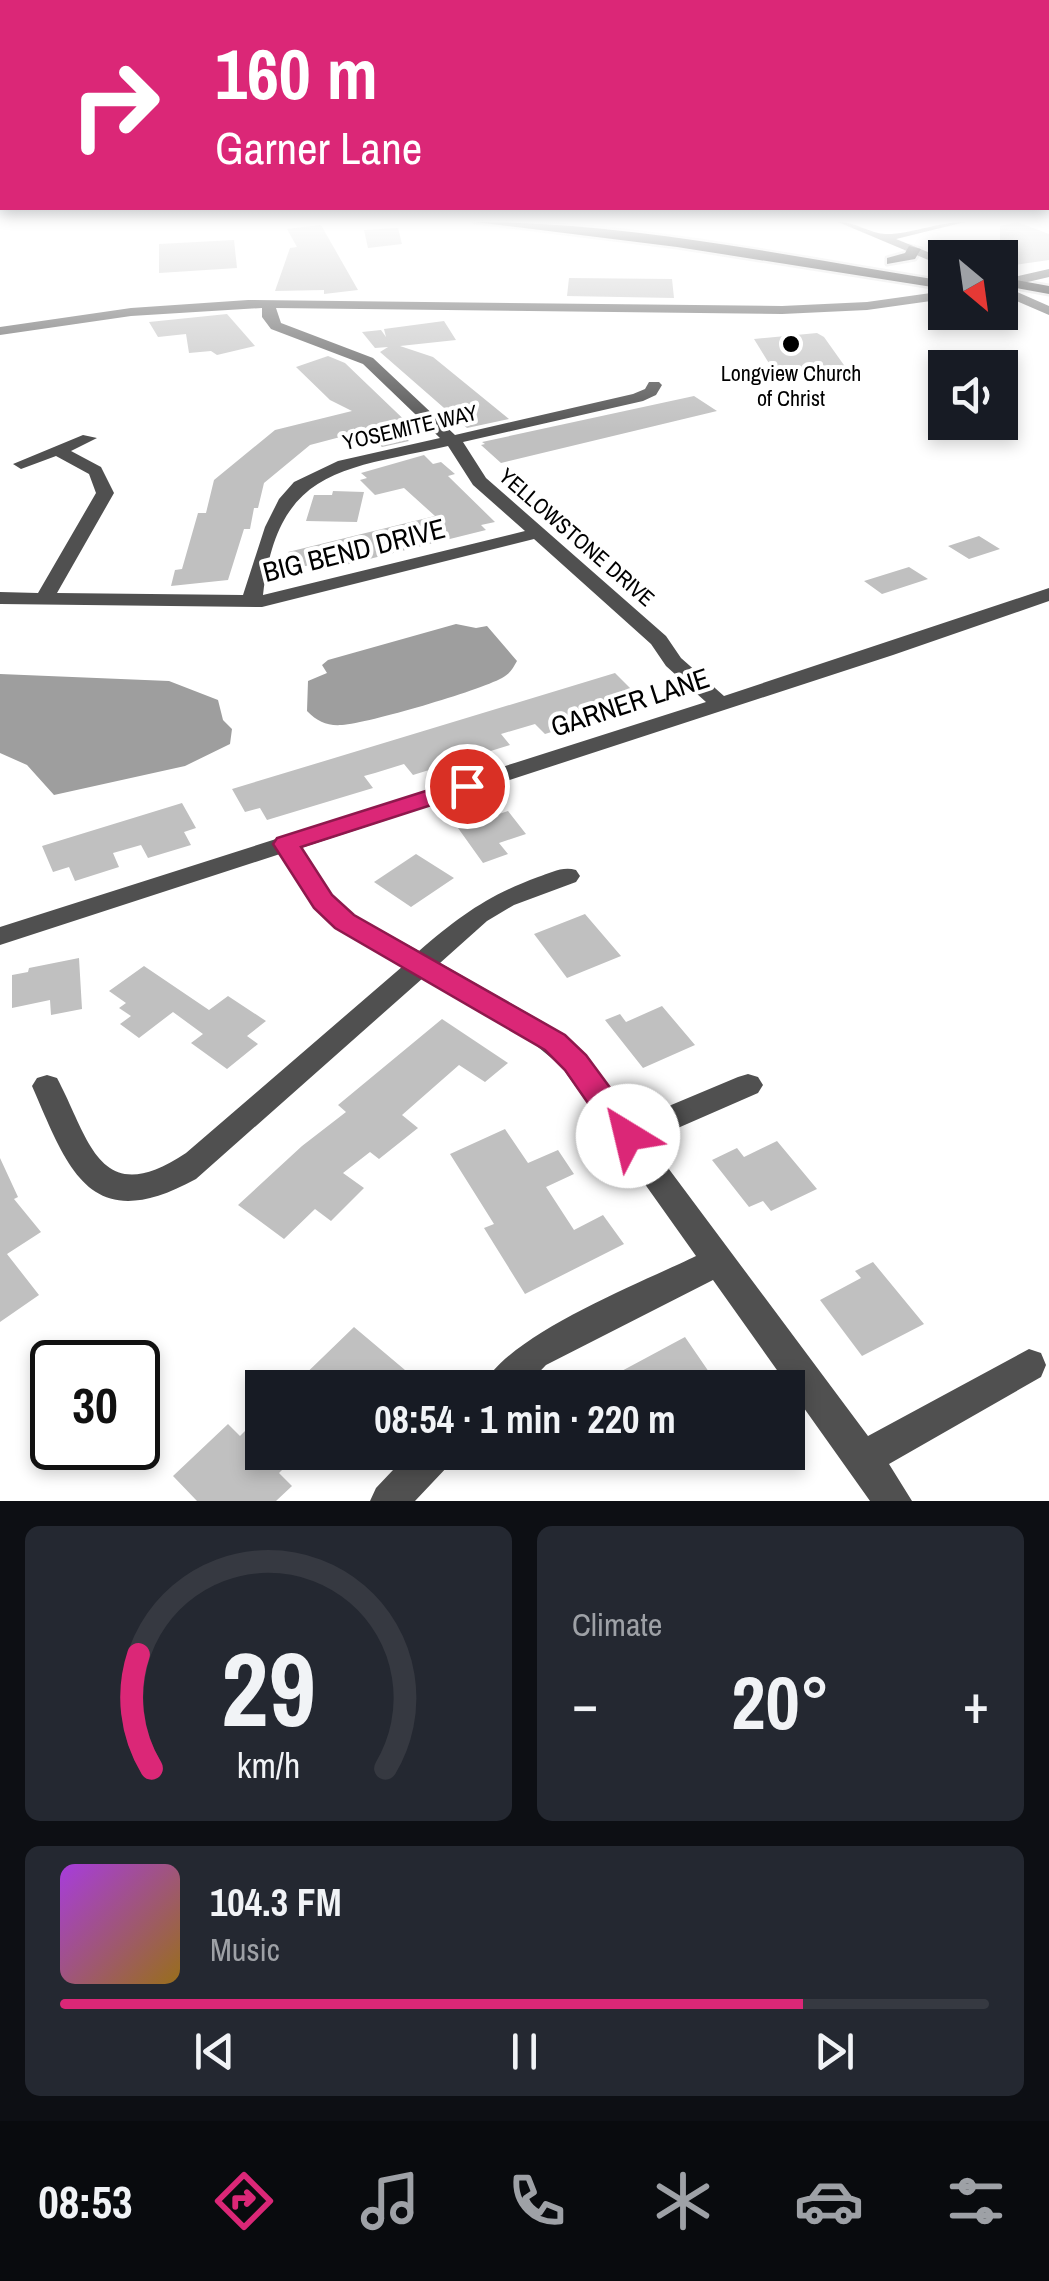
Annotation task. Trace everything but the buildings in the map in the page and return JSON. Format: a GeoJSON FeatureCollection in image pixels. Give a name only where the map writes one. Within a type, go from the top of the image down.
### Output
{"type":"FeatureCollection","features":[{"type":"Feature","properties":{"kind":"main road"},"geometry":{"type":"LineString","coordinates":[[1018,295],[1049,308]]}},
{"type":"Feature","properties":{"kind":"street"},"geometry":{"type":"LineString","coordinates":[[0,331],[145,311],[269,304],[782,310],[928,298]]}},
{"type":"Feature","properties":{"kind":"street","name":"YELLOWSTONE DRIVE"},"geometry":{"type":"LineString","coordinates":[[269,304],[268,316],[276,326],[311,344],[368,361],[465,454],[479,481],[663,644],[674,662],[720,704]]}},
{"type":"Feature","properties":{"kind":"street","name":"YOSEMITE WAY"},"geometry":{"type":"LineString","coordinates":[[253,602],[252,586],[284,504],[296,488],[341,466],[638,398],[651,392],[654,385]]}},
{"type":"Feature","properties":{"kind":"street"},"geometry":{"type":"LineString","coordinates":[[21,464],[89,438]]}},
{"type":"Feature","properties":{"kind":"street"},"geometry":{"type":"LineString","coordinates":[[44,599],[106,492],[96,470],[57,450]]}},
{"type":"Feature","properties":{"kind":"street","name":"BIG BEND DRIVE"},"geometry":{"type":"LineString","coordinates":[[0,598],[253,602],[538,533]]}},
{"type":"Feature","properties":{"kind":"street","name":"GARNER LANE"},"geometry":{"type":"LineString","coordinates":[[0,936],[1049,594]]}},
{"type":"Feature","properties":{"kind":"street"},"geometry":{"type":"LineString","coordinates":[[286,844],[335,915],[555,1042],[575,1062],[893,1501]]}},
{"type":"Feature","properties":{"kind":"street"},"geometry":{"type":"LineString","coordinates":[[47,1086],[90,1171],[124,1187],[159,1184],[197,1162],[490,906],[567,876]]}},
{"type":"Feature","properties":{"kind":"street"},"geometry":{"type":"LineString","coordinates":[[628,1136],[748,1085]]}},
{"type":"Feature","properties":{"kind":"street"},"geometry":{"type":"LineString","coordinates":[[518,1370],[534,1354],[718,1261]]}},
{"type":"Feature","properties":{"kind":"street"},"geometry":{"type":"LineString","coordinates":[[862,1459],[1029,1364]]}},
{"type":"Feature","properties":{"kind":"street"},"geometry":{"type":"LineString","coordinates":[[389,1501],[419,1470]]}},
{"type":"Feature","properties":{"kind":"shaded area"},"geometry":{"type":"Polygon","coordinates":[[[456,624],[487,626],[517,661],[509,673],[448,698],[356,723],[327,724],[307,711],[308,681],[327,673],[322,665],[328,660],[456,624]]]}},
{"type":"Feature","properties":{"kind":"shaded area"},"geometry":{"type":"Polygon","coordinates":[[[0,674],[169,681],[218,700],[223,720],[232,729],[230,744],[185,766],[54,795],[27,765],[0,753],[0,674]]]}},
{"type":"Feature","properties":{"kind":"place","name":"Longview Church of Christ"},"geometry":{"type":"Point","coordinates":[791,344]}},
{"type":"Feature","properties":{"kind":"route"},"geometry":{"type":"LineString","coordinates":[[467,786],[286,844],[323,902],[344,922],[555,1042],[575,1062],[628,1136]]}}]}
